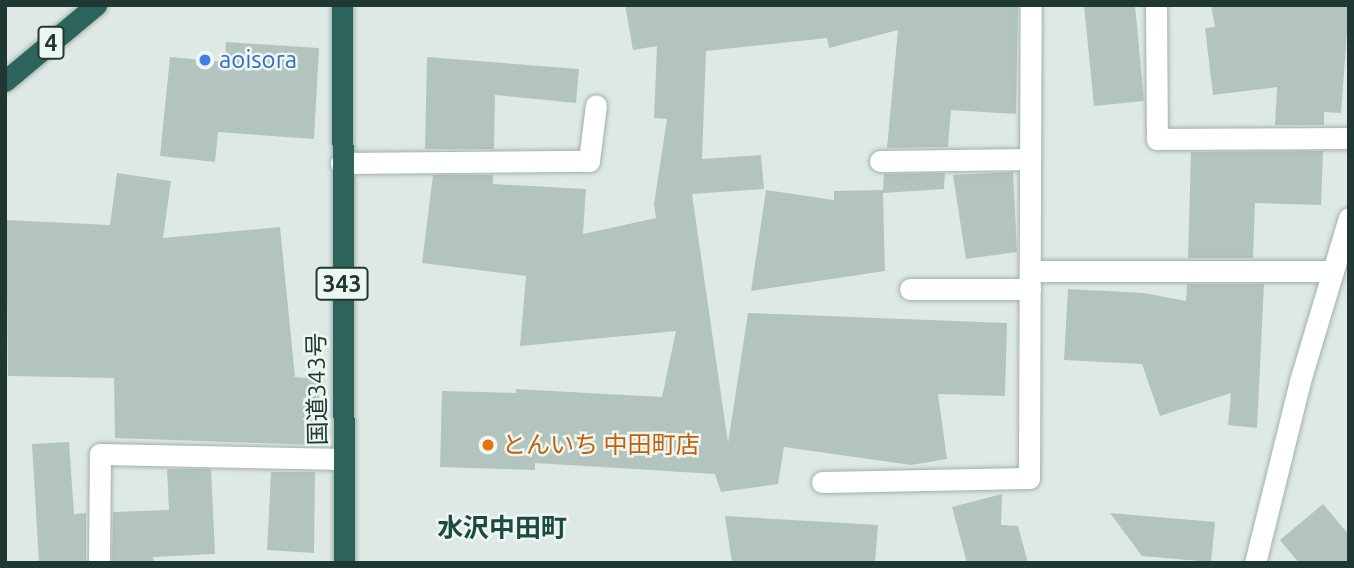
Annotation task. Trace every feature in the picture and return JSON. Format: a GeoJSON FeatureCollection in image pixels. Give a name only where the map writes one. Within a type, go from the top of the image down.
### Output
{"type":"FeatureCollection","features":[{"type":"Feature","properties":{"kind":"highway","name":"4"},"geometry":{"type":"LineString","coordinates":[[5,81],[96,5]]}},
{"type":"Feature","properties":{"kind":"highway","name":"国道343号"},"geometry":{"type":"LineString","coordinates":[[342,5],[344,563]]}},
{"type":"Feature","properties":{"kind":"street"},"geometry":{"type":"LineString","coordinates":[[822,482],[1029,478],[1031,5]]}},
{"type":"Feature","properties":{"kind":"street"},"geometry":{"type":"LineString","coordinates":[[1156,5],[1157,139],[1349,138]]}},
{"type":"Feature","properties":{"kind":"street"},"geometry":{"type":"LineString","coordinates":[[341,163],[589,160],[596,105]]}},
{"type":"Feature","properties":{"kind":"street"},"geometry":{"type":"LineString","coordinates":[[880,161],[1030,159]]}},
{"type":"Feature","properties":{"kind":"street"},"geometry":{"type":"LineString","coordinates":[[1255,563],[1300,381],[1349,218]]}},
{"type":"Feature","properties":{"kind":"street"},"geometry":{"type":"LineString","coordinates":[[910,289],[1030,280],[1333,271]]}},
{"type":"Feature","properties":{"kind":"street"},"geometry":{"type":"LineString","coordinates":[[99,563],[100,454],[344,459]]}},
{"type":"Feature","properties":{"kind":"building"},"geometry":{"type":"Polygon","coordinates":[[[625,5],[1018,5],[1016,114],[951,110],[948,147],[887,148],[898,30],[829,48],[827,38],[706,51],[702,159],[761,155],[764,189],[692,194],[728,443],[748,313],[1007,323],[1005,396],[938,394],[947,459],[911,465],[784,447],[778,484],[721,492],[715,474],[535,463],[535,470],[440,467],[442,391],[516,393],[516,389],[662,397],[676,331],[520,346],[526,276],[422,263],[433,175],[493,175],[493,184],[586,189],[583,234],[656,218],[654,204],[667,119],[654,118],[657,46],[633,50],[625,5]]]}},
{"type":"Feature","properties":{"kind":"building"},"geometry":{"type":"Polygon","coordinates":[[[1084,5],[1135,5],[1144,101],[1094,106],[1084,5]]]}},
{"type":"Feature","properties":{"kind":"building"},"geometry":{"type":"Polygon","coordinates":[[[1211,5],[1349,5],[1341,113],[1324,112],[1324,125],[1275,125],[1277,87],[1213,95],[1205,28],[1215,27],[1211,5]]]}},
{"type":"Feature","properties":{"kind":"building"},"geometry":{"type":"Polygon","coordinates":[[[226,42],[319,48],[314,139],[218,132],[215,162],[160,156],[170,57],[225,62],[226,42]]]}},
{"type":"Feature","properties":{"kind":"building"},"geometry":{"type":"Polygon","coordinates":[[[427,57],[579,69],[576,103],[495,95],[494,149],[425,149],[427,57]]]}},
{"type":"Feature","properties":{"kind":"building"},"geometry":{"type":"Polygon","coordinates":[[[1323,151],[1321,205],[1255,203],[1253,258],[1188,258],[1191,152],[1323,151]]]}},
{"type":"Feature","properties":{"kind":"building"},"geometry":{"type":"Polygon","coordinates":[[[1013,172],[1017,252],[966,259],[953,175],[1013,172]]]}},
{"type":"Feature","properties":{"kind":"building"},"geometry":{"type":"Polygon","coordinates":[[[117,173],[171,181],[163,238],[280,227],[295,377],[320,379],[317,445],[115,438],[114,378],[8,376],[6,220],[110,225],[117,173]]]}},
{"type":"Feature","properties":{"kind":"building"},"geometry":{"type":"Polygon","coordinates":[[[945,173],[944,189],[883,193],[885,271],[751,291],[766,190],[834,200],[834,191],[883,190],[884,174],[945,173]]]}},
{"type":"Feature","properties":{"kind":"building"},"geometry":{"type":"Polygon","coordinates":[[[1187,284],[1264,284],[1257,428],[1228,425],[1231,393],[1160,416],[1142,364],[1064,360],[1068,289],[1144,293],[1186,301],[1187,284]]]}},
{"type":"Feature","properties":{"kind":"building"},"geometry":{"type":"Polygon","coordinates":[[[69,442],[74,514],[86,513],[86,563],[39,563],[32,444],[69,442]]]}},
{"type":"Feature","properties":{"kind":"building"},"geometry":{"type":"Polygon","coordinates":[[[167,469],[211,469],[215,554],[153,557],[154,563],[112,563],[113,512],[169,510],[167,469]]]}},
{"type":"Feature","properties":{"kind":"building"},"geometry":{"type":"Polygon","coordinates":[[[271,472],[315,472],[314,553],[267,550],[271,472]]]}},
{"type":"Feature","properties":{"kind":"building"},"geometry":{"type":"Polygon","coordinates":[[[1002,494],[1001,525],[1018,526],[1028,563],[967,563],[952,507],[1002,494]]]}},
{"type":"Feature","properties":{"kind":"building"},"geometry":{"type":"Polygon","coordinates":[[[1323,504],[1349,535],[1349,563],[1299,563],[1280,540],[1323,504]]]}},
{"type":"Feature","properties":{"kind":"building"},"geometry":{"type":"Polygon","coordinates":[[[1110,513],[1215,522],[1211,562],[1142,556],[1110,513]]]}},
{"type":"Feature","properties":{"kind":"building"},"geometry":{"type":"Polygon","coordinates":[[[725,516],[878,525],[875,563],[732,563],[725,516]]]}},
{"type":"Feature","properties":{"kind":"place","name":"aoisora"},"geometry":{"type":"Point","coordinates":[205,60]}},
{"type":"Feature","properties":{"kind":"place","name":"とんいち 中田町店"},"geometry":{"type":"Point","coordinates":[488,445]}},
{"type":"Feature","properties":{"kind":"district","name":"水沢中田町"},"geometry":{"type":"Point","coordinates":[502,528]}}]}
